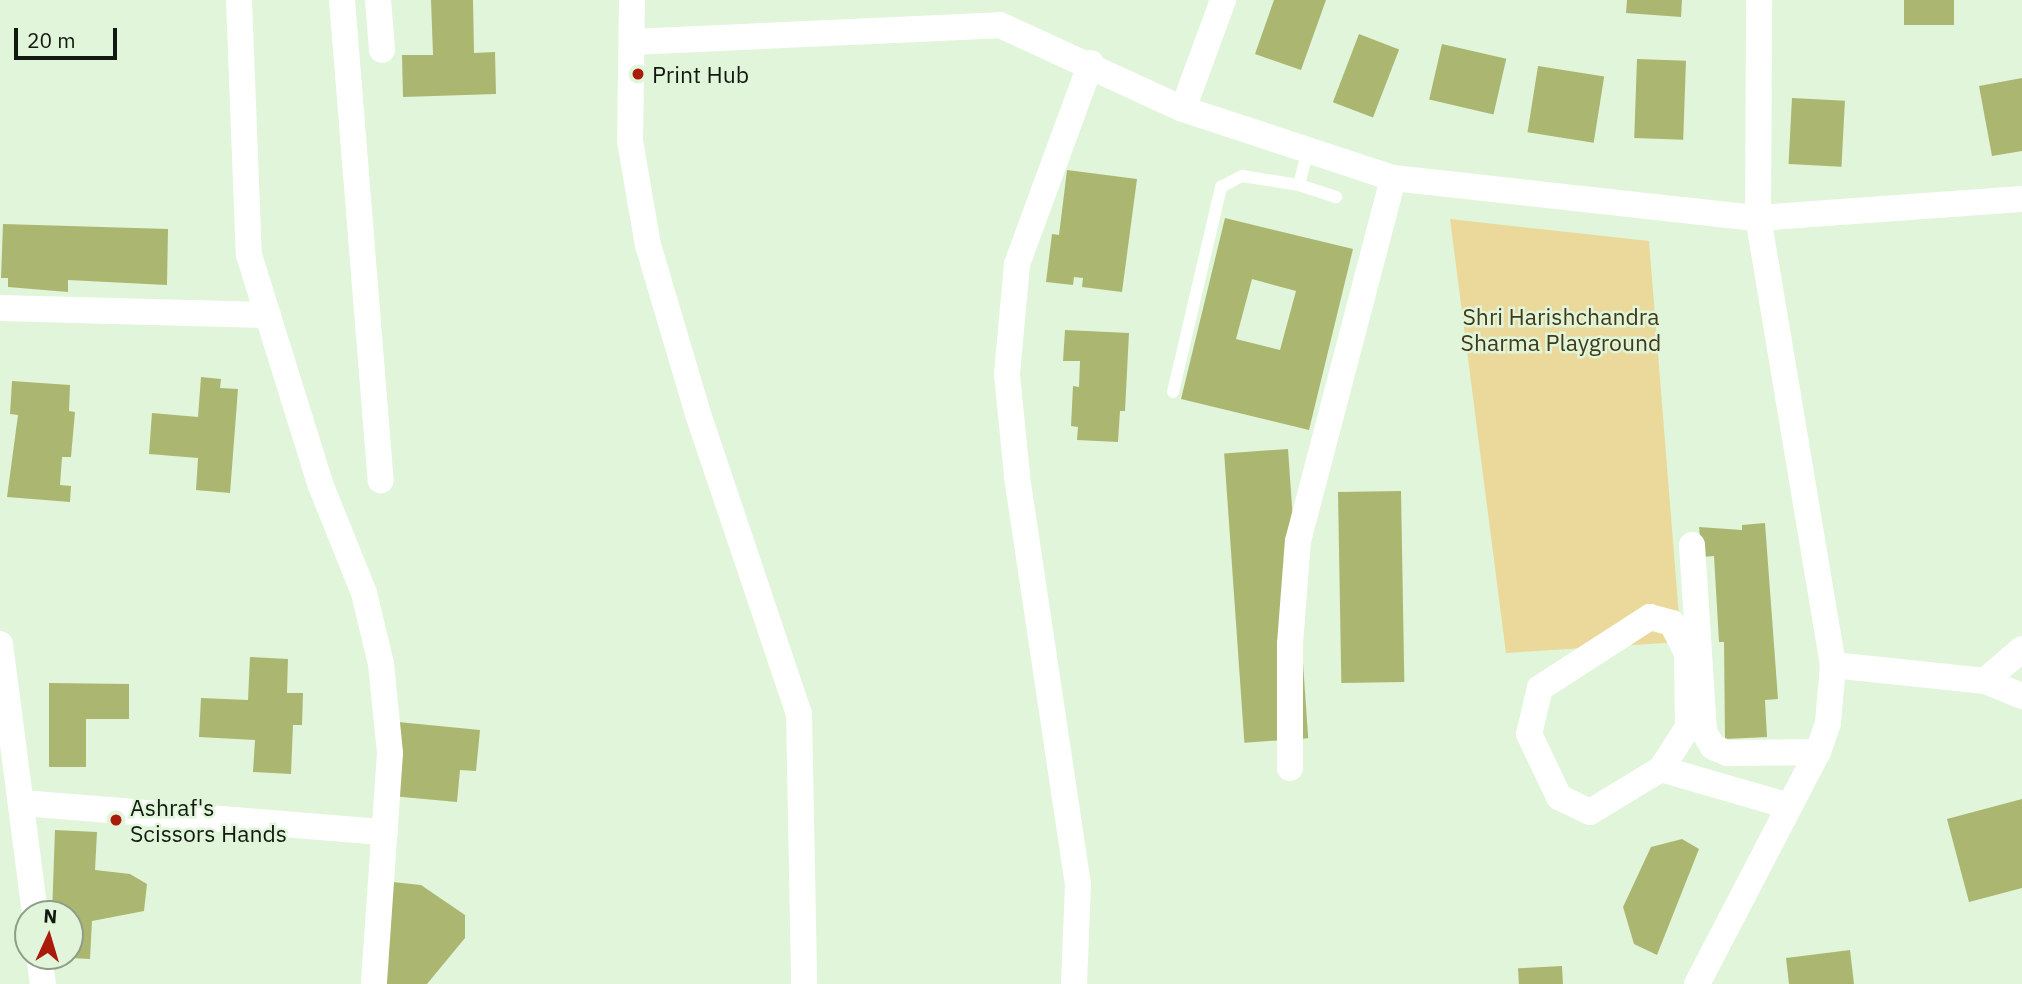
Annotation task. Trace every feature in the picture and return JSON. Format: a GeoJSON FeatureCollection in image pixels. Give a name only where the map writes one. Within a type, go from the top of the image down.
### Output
{"type":"FeatureCollection","features":[{"type":"Feature","properties":{"kind":"street"},"geometry":{"type":"LineString","coordinates":[[239,0],[248,255],[321,486],[364,593],[381,664],[390,753],[374,984]]}},
{"type":"Feature","properties":{"kind":"street"},"geometry":{"type":"LineString","coordinates":[[342,0],[381,480]]}},
{"type":"Feature","properties":{"kind":"street"},"geometry":{"type":"LineString","coordinates":[[378,0],[382,50]]}},
{"type":"Feature","properties":{"kind":"street"},"geometry":{"type":"LineString","coordinates":[[632,0],[630,141],[648,245],[698,414],[799,714],[804,984]]}},
{"type":"Feature","properties":{"kind":"street"},"geometry":{"type":"LineString","coordinates":[[1183,109],[1223,0]]}},
{"type":"Feature","properties":{"kind":"street"},"geometry":{"type":"LineString","coordinates":[[1697,984],[1818,752],[1828,723],[1833,665],[1758,218],[1759,0]]}},
{"type":"Feature","properties":{"kind":"street"},"geometry":{"type":"LineString","coordinates":[[632,42],[1000,24],[1091,63],[1183,109],[1393,178],[1758,218],[2022,199]]}},
{"type":"Feature","properties":{"kind":"street"},"geometry":{"type":"LineString","coordinates":[[1074,984],[1078,885],[1067,789],[1031,572],[1007,374],[1017,264],[1091,63]]}},
{"type":"Feature","properties":{"kind":"street"},"geometry":{"type":"LineString","coordinates":[[1290,768],[1290,644],[1298,541],[1393,178]]}},
{"type":"Feature","properties":{"kind":"street"},"geometry":{"type":"LineString","coordinates":[[0,308],[268,315]]}},
{"type":"Feature","properties":{"kind":"street"},"geometry":{"type":"LineString","coordinates":[[1692,545],[1703,732],[1713,747],[1727,753],[1818,752]]}},
{"type":"Feature","properties":{"kind":"street"},"geometry":{"type":"LineString","coordinates":[[1661,769],[1688,727],[1687,653],[1672,623],[1650,617],[1540,688],[1529,734],[1559,797],[1590,812],[1661,769],[1789,806]]}},
{"type":"Feature","properties":{"kind":"street"},"geometry":{"type":"LineString","coordinates":[[0,644],[33,900]]}},
{"type":"Feature","properties":{"kind":"street"},"geometry":{"type":"LineString","coordinates":[[1985,681],[2022,649]]}},
{"type":"Feature","properties":{"kind":"street"},"geometry":{"type":"LineString","coordinates":[[1833,665],[1985,681],[2022,696]]}},
{"type":"Feature","properties":{"kind":"street"},"geometry":{"type":"LineString","coordinates":[[22,803],[385,832]]}},
{"type":"Feature","properties":{"kind":"lane"},"geometry":{"type":"LineString","coordinates":[[1299,185],[1308,150]]}},
{"type":"Feature","properties":{"kind":"lane"},"geometry":{"type":"LineString","coordinates":[[1173,392],[1221,187],[1242,176],[1299,185],[1336,197]]}},
{"type":"Feature","properties":{"kind":"green space","name":"Shri Harishchandra Sharma Playground"},"geometry":{"type":"Polygon","coordinates":[[[1450,219],[1649,241],[1681,642],[1506,653],[1450,219]]]}},
{"type":"Feature","properties":{"kind":"building"},"geometry":{"type":"Polygon","coordinates":[[[431,0],[473,0],[474,53],[495,52],[496,94],[403,97],[402,55],[433,55],[431,0]]]}},
{"type":"Feature","properties":{"kind":"building"},"geometry":{"type":"Polygon","coordinates":[[[1274,0],[1326,0],[1301,70],[1255,54],[1274,0]]]}},
{"type":"Feature","properties":{"kind":"building"},"geometry":{"type":"Polygon","coordinates":[[[1627,0],[1682,0],[1681,17],[1626,13],[1627,0]]]}},
{"type":"Feature","properties":{"kind":"building"},"geometry":{"type":"Polygon","coordinates":[[[1904,0],[1954,0],[1954,25],[1904,25],[1904,0]]]}},
{"type":"Feature","properties":{"kind":"building"},"geometry":{"type":"Polygon","coordinates":[[[1359,34],[1399,49],[1373,118],[1333,102],[1359,34]]]}},
{"type":"Feature","properties":{"kind":"building"},"geometry":{"type":"Polygon","coordinates":[[[1442,44],[1506,59],[1493,114],[1429,100],[1442,44]]]}},
{"type":"Feature","properties":{"kind":"building"},"geometry":{"type":"Polygon","coordinates":[[[1637,59],[1686,61],[1683,140],[1634,138],[1637,59]]]}},
{"type":"Feature","properties":{"kind":"building"},"geometry":{"type":"Polygon","coordinates":[[[1538,66],[1604,76],[1594,143],[1528,132],[1538,66]]]}},
{"type":"Feature","properties":{"kind":"building"},"geometry":{"type":"Polygon","coordinates":[[[2022,78],[2022,151],[1992,156],[1979,86],[2022,78]]]}},
{"type":"Feature","properties":{"kind":"building"},"geometry":{"type":"Polygon","coordinates":[[[1792,98],[1845,101],[1841,167],[1789,164],[1792,98]]]}},
{"type":"Feature","properties":{"kind":"building"},"geometry":{"type":"Polygon","coordinates":[[[1067,170],[1137,179],[1122,292],[1082,287],[1083,278],[1074,277],[1073,285],[1046,282],[1052,234],[1059,235],[1067,170]]]}},
{"type":"Feature","properties":{"kind":"building"},"geometry":{"type":"Polygon","coordinates":[[[1225,218],[1353,249],[1309,430],[1181,399],[1225,218]],[[1252,279],[1236,339],[1280,350],[1296,291],[1252,279]]]}},
{"type":"Feature","properties":{"kind":"building"},"geometry":{"type":"Polygon","coordinates":[[[3,224],[168,229],[167,285],[68,280],[68,292],[8,287],[8,278],[1,278],[3,224]]]}},
{"type":"Feature","properties":{"kind":"building"},"geometry":{"type":"Polygon","coordinates":[[[1065,330],[1129,333],[1125,411],[1120,411],[1118,442],[1077,440],[1078,427],[1071,426],[1073,386],[1079,387],[1080,361],[1063,361],[1065,330]]]}},
{"type":"Feature","properties":{"kind":"building"},"geometry":{"type":"Polygon","coordinates":[[[201,377],[221,379],[220,388],[238,389],[230,493],[196,490],[198,458],[149,454],[152,413],[198,417],[201,377]]]}},
{"type":"Feature","properties":{"kind":"building"},"geometry":{"type":"Polygon","coordinates":[[[12,381],[70,385],[69,411],[75,412],[71,457],[62,457],[60,485],[71,486],[70,502],[7,497],[18,415],[10,414],[12,381]]]}},
{"type":"Feature","properties":{"kind":"building"},"geometry":{"type":"Polygon","coordinates":[[[1288,449],[1308,738],[1244,743],[1224,453],[1288,449]]]}},
{"type":"Feature","properties":{"kind":"building"},"geometry":{"type":"Polygon","coordinates":[[[1401,491],[1404,682],[1341,683],[1338,492],[1401,491]]]}},
{"type":"Feature","properties":{"kind":"building"},"geometry":{"type":"Polygon","coordinates":[[[1765,523],[1778,699],[1765,700],[1767,737],[1725,739],[1724,642],[1719,642],[1714,556],[1702,557],[1699,527],[1742,530],[1742,525],[1765,523]]]}},
{"type":"Feature","properties":{"kind":"building"},"geometry":{"type":"Polygon","coordinates":[[[250,657],[288,659],[287,693],[303,693],[302,725],[293,725],[291,774],[253,772],[255,740],[199,737],[201,698],[248,700],[250,657]]]}},
{"type":"Feature","properties":{"kind":"building"},"geometry":{"type":"Polygon","coordinates":[[[49,683],[129,684],[129,719],[86,719],[86,767],[49,767],[49,683]]]}},
{"type":"Feature","properties":{"kind":"building"},"geometry":{"type":"Polygon","coordinates":[[[398,722],[480,730],[476,771],[460,770],[457,802],[391,796],[398,722]]]}},
{"type":"Feature","properties":{"kind":"building"},"geometry":{"type":"Polygon","coordinates":[[[2022,799],[2022,888],[1969,902],[1947,819],[2022,799]]]}},
{"type":"Feature","properties":{"kind":"building"},"geometry":{"type":"Polygon","coordinates":[[[55,830],[97,832],[95,870],[130,874],[147,884],[144,911],[92,921],[90,959],[84,959],[84,900],[52,900],[55,830]]]}},
{"type":"Feature","properties":{"kind":"building"},"geometry":{"type":"Polygon","coordinates":[[[1682,839],[1699,849],[1657,955],[1634,944],[1623,907],[1651,847],[1682,839]]]}},
{"type":"Feature","properties":{"kind":"building"},"geometry":{"type":"Polygon","coordinates":[[[383,881],[421,885],[465,915],[465,938],[427,984],[384,984],[383,881]]]}},
{"type":"Feature","properties":{"kind":"building"},"geometry":{"type":"Polygon","coordinates":[[[1850,950],[1854,984],[1789,984],[1786,958],[1850,950]]]}},
{"type":"Feature","properties":{"kind":"building"},"geometry":{"type":"Polygon","coordinates":[[[1562,966],[1563,984],[1519,984],[1518,968],[1562,966]]]}},
{"type":"Feature","properties":{"kind":"place","name":"Print Hub"},"geometry":{"type":"Point","coordinates":[638,74]}},
{"type":"Feature","properties":{"kind":"place","name":"Ashraf's Scissors Hands"},"geometry":{"type":"Point","coordinates":[116,820]}}]}
